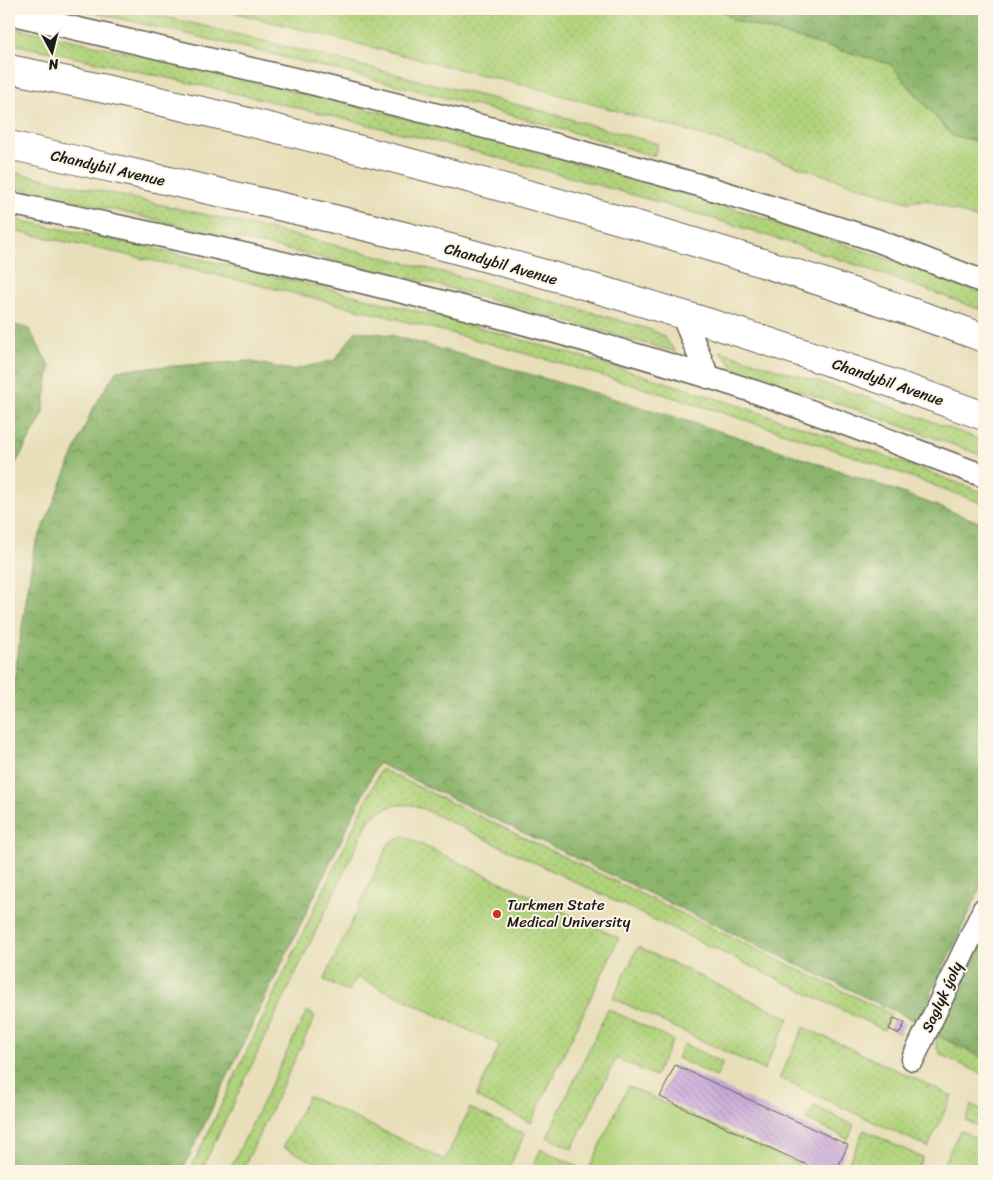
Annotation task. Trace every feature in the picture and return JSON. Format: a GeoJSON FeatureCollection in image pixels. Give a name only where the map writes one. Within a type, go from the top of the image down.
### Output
{"type":"FeatureCollection","features":[{"type":"Feature","properties":{"kind":"main road"},"geometry":{"type":"LineString","coordinates":[[9,69],[302,134],[551,199],[701,242],[891,303],[984,338]]}},
{"type":"Feature","properties":{"kind":"main road","name":"Chandybil Avenue"},"geometry":{"type":"LineString","coordinates":[[9,145],[416,240],[682,314],[873,376],[984,416]]}},
{"type":"Feature","properties":{"kind":"street"},"geometry":{"type":"LineString","coordinates":[[9,13],[311,83],[569,148],[706,186],[876,240],[984,282]]}},
{"type":"Feature","properties":{"kind":"street"},"geometry":{"type":"LineString","coordinates":[[9,203],[403,290],[708,377],[984,476]]}},
{"type":"Feature","properties":{"kind":"street"},"geometry":{"type":"LineString","coordinates":[[682,314],[708,377]]}},
{"type":"Feature","properties":{"kind":"street","name":"Saglyk ýoly"},"geometry":{"type":"LineString","coordinates":[[913,1059],[984,909]]}},
{"type":"Feature","properties":{"kind":"green space"},"geometry":{"type":"Polygon","coordinates":[[[78,9],[129,9],[200,25],[542,111],[658,144],[654,156],[511,115],[367,78],[78,9]]]}},
{"type":"Feature","properties":{"kind":"green space"},"geometry":{"type":"Polygon","coordinates":[[[220,9],[720,9],[734,20],[890,64],[952,136],[984,142],[984,221],[927,200],[907,202],[692,132],[546,91],[220,9]]]}},
{"type":"Feature","properties":{"kind":"green space"},"geometry":{"type":"Polygon","coordinates":[[[720,9],[984,9],[984,142],[952,136],[890,64],[734,20],[720,9]]]}},
{"type":"Feature","properties":{"kind":"green space"},"geometry":{"type":"Polygon","coordinates":[[[9,27],[168,61],[409,119],[658,186],[822,237],[984,294],[984,311],[865,268],[745,228],[624,192],[379,127],[9,43],[9,27]]]}},
{"type":"Feature","properties":{"kind":"green space"},"geometry":{"type":"Polygon","coordinates":[[[9,171],[332,244],[492,285],[652,330],[663,336],[676,352],[427,282],[9,186],[9,171]]]}},
{"type":"Feature","properties":{"kind":"green space"},"geometry":{"type":"Polygon","coordinates":[[[9,218],[205,260],[335,291],[465,324],[587,358],[758,412],[928,472],[984,493],[984,504],[864,460],[624,382],[502,347],[257,284],[9,230],[9,218]]]}},
{"type":"Feature","properties":{"kind":"green space"},"geometry":{"type":"Polygon","coordinates":[[[9,323],[29,329],[50,367],[42,417],[9,475],[9,323]]]}},
{"type":"Feature","properties":{"kind":"green space"},"geometry":{"type":"Polygon","coordinates":[[[356,331],[391,335],[616,399],[838,470],[984,524],[984,881],[922,1013],[916,1019],[911,1019],[378,763],[182,1171],[9,1171],[9,712],[34,549],[91,412],[117,370],[247,361],[292,370],[335,360],[356,331]]]}},
{"type":"Feature","properties":{"kind":"green space"},"geometry":{"type":"Polygon","coordinates":[[[720,351],[863,396],[984,441],[984,456],[858,410],[743,373],[733,367],[720,351]]]}},
{"type":"Feature","properties":{"kind":"green space"},"geometry":{"type":"Polygon","coordinates":[[[381,769],[891,1014],[884,1030],[417,806],[397,805],[379,812],[369,820],[201,1171],[190,1171],[381,769]]]}},
{"type":"Feature","properties":{"kind":"green space"},"geometry":{"type":"Polygon","coordinates":[[[403,836],[619,938],[531,1123],[476,1097],[500,1045],[357,977],[349,992],[324,980],[389,843],[403,836]]]}},
{"type":"Feature","properties":{"kind":"green space"},"geometry":{"type":"Polygon","coordinates":[[[984,937],[984,1057],[938,1035],[984,937]]]}},
{"type":"Feature","properties":{"kind":"green space"},"geometry":{"type":"Polygon","coordinates":[[[638,947],[789,1018],[764,1070],[613,998],[638,947]]]}},
{"type":"Feature","properties":{"kind":"green space"},"geometry":{"type":"Polygon","coordinates":[[[608,1009],[673,1040],[655,1076],[616,1058],[572,1149],[547,1137],[608,1009]]]}},
{"type":"Feature","properties":{"kind":"green space"},"geometry":{"type":"Polygon","coordinates":[[[307,1011],[314,1015],[314,1019],[242,1171],[229,1171],[307,1011]]]}},
{"type":"Feature","properties":{"kind":"green space"},"geometry":{"type":"Polygon","coordinates":[[[804,1027],[952,1096],[928,1147],[779,1078],[804,1027]]]}},
{"type":"Feature","properties":{"kind":"green space"},"geometry":{"type":"Polygon","coordinates":[[[937,1036],[984,1059],[984,1075],[940,1054],[936,1046],[937,1036]]]}},
{"type":"Feature","properties":{"kind":"green space"},"geometry":{"type":"Polygon","coordinates":[[[684,1044],[723,1063],[716,1077],[677,1058],[684,1044]]]}},
{"type":"Feature","properties":{"kind":"green space"},"geometry":{"type":"Polygon","coordinates":[[[628,1086],[812,1171],[588,1171],[628,1086]]]}},
{"type":"Feature","properties":{"kind":"green space"},"geometry":{"type":"Polygon","coordinates":[[[308,1096],[445,1160],[470,1108],[525,1134],[507,1171],[333,1171],[283,1147],[308,1096]]]}},
{"type":"Feature","properties":{"kind":"green space"},"geometry":{"type":"Polygon","coordinates":[[[972,1105],[984,1111],[984,1129],[965,1120],[972,1105]]]}},
{"type":"Feature","properties":{"kind":"green space"},"geometry":{"type":"Polygon","coordinates":[[[814,1106],[854,1125],[848,1139],[807,1120],[814,1106]]]}},
{"type":"Feature","properties":{"kind":"green space"},"geometry":{"type":"Polygon","coordinates":[[[864,1130],[923,1158],[916,1171],[859,1171],[847,1166],[864,1130]]]}},
{"type":"Feature","properties":{"kind":"green space"},"geometry":{"type":"Polygon","coordinates":[[[960,1130],[984,1142],[982,1171],[940,1171],[960,1130]]]}},
{"type":"Feature","properties":{"kind":"green space"},"geometry":{"type":"Polygon","coordinates":[[[541,1149],[577,1166],[575,1171],[531,1171],[541,1149]]]}},
{"type":"Feature","properties":{"kind":"building"},"geometry":{"type":"Polygon","coordinates":[[[894,1018],[905,1023],[899,1034],[889,1029],[894,1018]]]}},
{"type":"Feature","properties":{"kind":"building"},"geometry":{"type":"Polygon","coordinates":[[[675,1065],[848,1145],[836,1171],[820,1171],[660,1097],[675,1065]]]}},
{"type":"Feature","properties":{"kind":"place","name":"Turkmen State Medical University"},"geometry":{"type":"Point","coordinates":[497,914]}}]}
